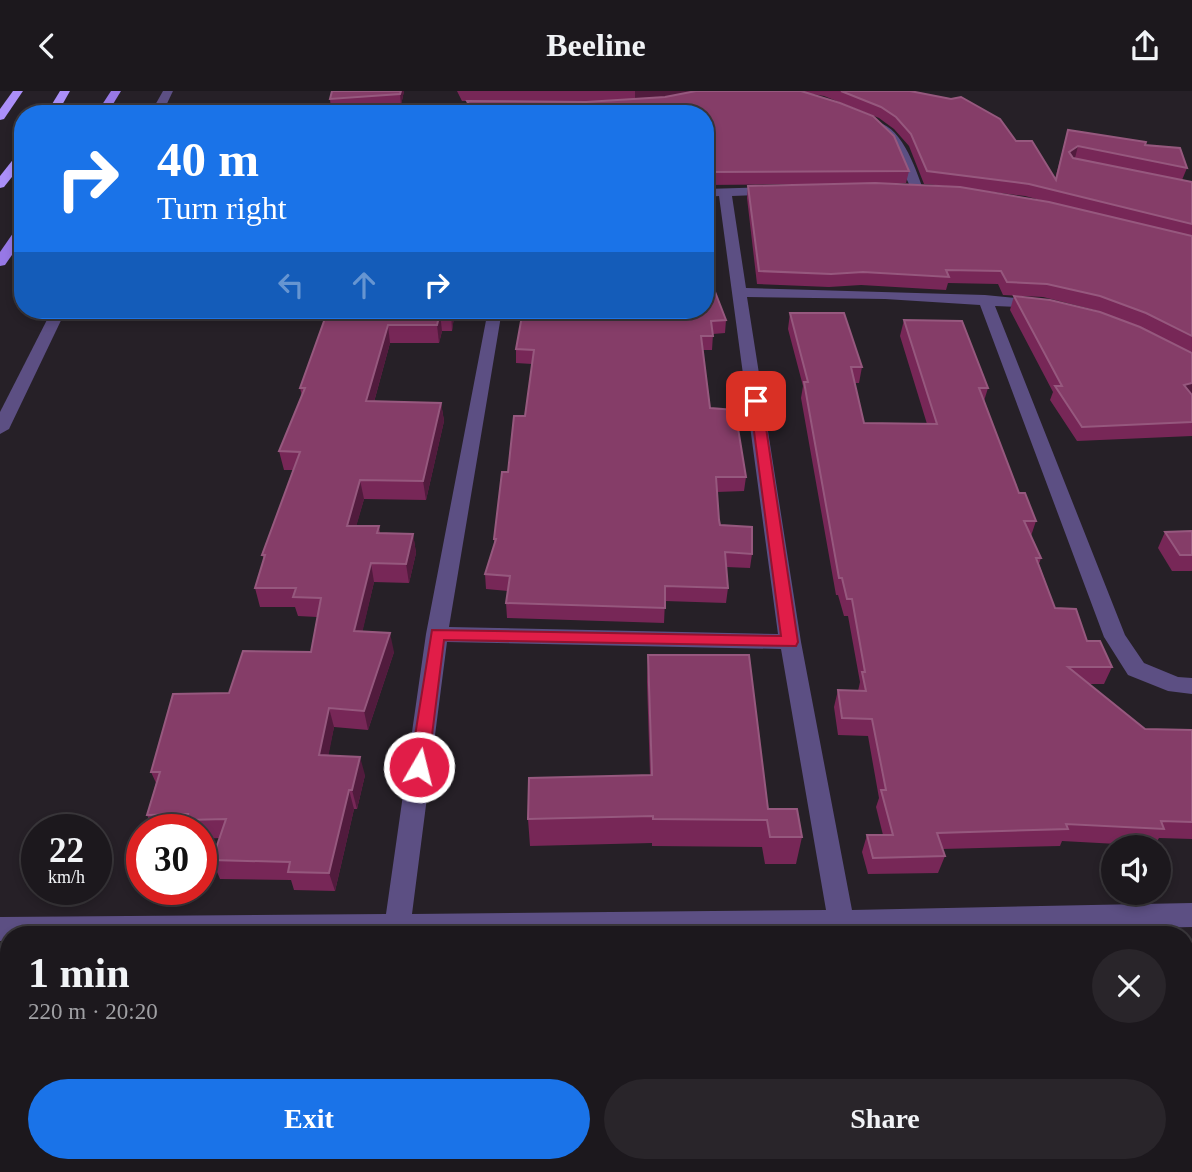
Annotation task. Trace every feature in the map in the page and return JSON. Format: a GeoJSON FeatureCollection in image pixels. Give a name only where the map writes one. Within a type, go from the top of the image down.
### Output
{"type":"FeatureCollection","features":[{"type":"Feature","properties":{"kind":"highway"},"geometry":{"type":"LineString","coordinates":[[0,117],[18,91]]}},
{"type":"Feature","properties":{"kind":"highway"},"geometry":{"type":"LineString","coordinates":[[0,184],[14,166]]}},
{"type":"Feature","properties":{"kind":"main road"},"geometry":{"type":"LineString","coordinates":[[0,262],[14,242]]}},
{"type":"Feature","properties":{"kind":"street"},"geometry":{"type":"LineString","coordinates":[[862,118],[883,129],[899,144],[917,190]]}},
{"type":"Feature","properties":{"kind":"street"},"geometry":{"type":"LineString","coordinates":[[794,191],[715,192],[738,292],[765,456],[790,642],[842,926]]}},
{"type":"Feature","properties":{"kind":"street"},"geometry":{"type":"LineString","coordinates":[[738,292],[985,299],[1054,307]]}},
{"type":"Feature","properties":{"kind":"street"},"geometry":{"type":"LineString","coordinates":[[985,299],[1115,637],[1136,669],[1176,685],[1192,686]]}},
{"type":"Feature","properties":{"kind":"street"},"geometry":{"type":"LineString","coordinates":[[0,429],[55,319]]}},
{"type":"Feature","properties":{"kind":"street"},"geometry":{"type":"LineString","coordinates":[[398,926],[437,634],[493,319]]}},
{"type":"Feature","properties":{"kind":"street"},"geometry":{"type":"LineString","coordinates":[[437,634],[790,642]]}},
{"type":"Feature","properties":{"kind":"street"},"geometry":{"type":"LineString","coordinates":[[896,926],[1192,915]]}},
{"type":"Feature","properties":{"kind":"building"},"geometry":{"type":"Polygon","coordinates":[[[332,91],[401,91],[400,94],[330,99],[332,91]]]}},
{"type":"Feature","properties":{"kind":"building"},"geometry":{"type":"Polygon","coordinates":[[[696,91],[801,91],[873,116],[894,136],[909,171],[714,172],[714,105],[469,105],[467,101],[586,102],[665,97],[696,91]]]}},
{"type":"Feature","properties":{"kind":"building"},"geometry":{"type":"Polygon","coordinates":[[[841,91],[910,91],[951,99],[961,97],[1000,119],[1016,141],[1032,141],[1056,180],[1068,130],[1146,142],[1145,145],[1180,148],[1187,168],[1078,146],[1069,152],[1073,158],[1192,182],[1192,224],[1029,184],[927,171],[911,134],[896,117],[881,107],[841,91]]]}},
{"type":"Feature","properties":{"kind":"building"},"geometry":{"type":"Polygon","coordinates":[[[875,183],[960,187],[1049,202],[1192,236],[1192,336],[1146,313],[1100,296],[1047,284],[1007,282],[1001,271],[946,270],[949,277],[863,272],[831,274],[759,271],[748,186],[875,183]]]}},
{"type":"Feature","properties":{"kind":"building"},"geometry":{"type":"Polygon","coordinates":[[[714,289],[726,320],[711,321],[713,336],[701,336],[710,408],[735,410],[746,477],[716,477],[719,520],[720,525],[752,527],[752,554],[725,552],[728,588],[665,586],[665,608],[506,603],[510,576],[485,574],[496,539],[502,472],[508,472],[514,416],[525,416],[534,350],[516,349],[521,319],[714,319],[714,289]]]}},
{"type":"Feature","properties":{"kind":"building"},"geometry":{"type":"Polygon","coordinates":[[[1014,296],[1050,300],[1100,312],[1140,327],[1192,353],[1192,383],[1184,385],[1192,395],[1192,422],[1082,427],[1055,386],[1062,386],[1014,296]]]}},
{"type":"Feature","properties":{"kind":"building"},"geometry":{"type":"Polygon","coordinates":[[[790,313],[844,313],[862,367],[851,367],[864,423],[937,424],[904,320],[962,321],[988,388],[979,388],[1019,493],[1025,493],[1036,521],[1024,521],[1041,558],[1036,558],[1055,608],[1076,609],[1087,641],[1100,641],[1112,667],[1068,667],[1145,729],[1192,730],[1192,822],[1161,821],[1164,829],[1066,824],[1068,829],[937,833],[945,856],[873,858],[867,835],[893,835],[881,790],[886,790],[872,719],[842,718],[838,690],[866,691],[862,672],[865,672],[852,599],[847,599],[842,578],[839,578],[804,382],[808,382],[790,313]]]}},
{"type":"Feature","properties":{"kind":"building"},"geometry":{"type":"Polygon","coordinates":[[[325,319],[438,319],[437,325],[388,325],[366,401],[441,403],[423,481],[360,480],[347,526],[379,526],[377,533],[413,534],[406,564],[371,563],[354,631],[390,633],[364,711],[329,708],[319,755],[360,757],[352,790],[349,790],[329,873],[288,872],[290,862],[217,860],[217,845],[226,819],[217,819],[217,814],[147,814],[160,772],[151,772],[173,694],[229,693],[243,651],[311,652],[321,598],[293,597],[296,588],[255,588],[265,555],[262,555],[300,452],[279,451],[305,388],[300,388],[325,319]]]}},
{"type":"Feature","properties":{"kind":"building"},"geometry":{"type":"Polygon","coordinates":[[[1192,531],[1192,555],[1180,555],[1165,532],[1192,531]]]}},
{"type":"Feature","properties":{"kind":"building"},"geometry":{"type":"Polygon","coordinates":[[[648,655],[749,655],[768,809],[797,809],[802,837],[770,837],[767,820],[653,819],[653,816],[528,819],[529,778],[652,775],[648,655]]]}},
{"type":"Feature","properties":{"kind":"route"},"geometry":{"type":"LineString","coordinates":[[419,767],[437,634],[790,642],[756,401]]}}]}
